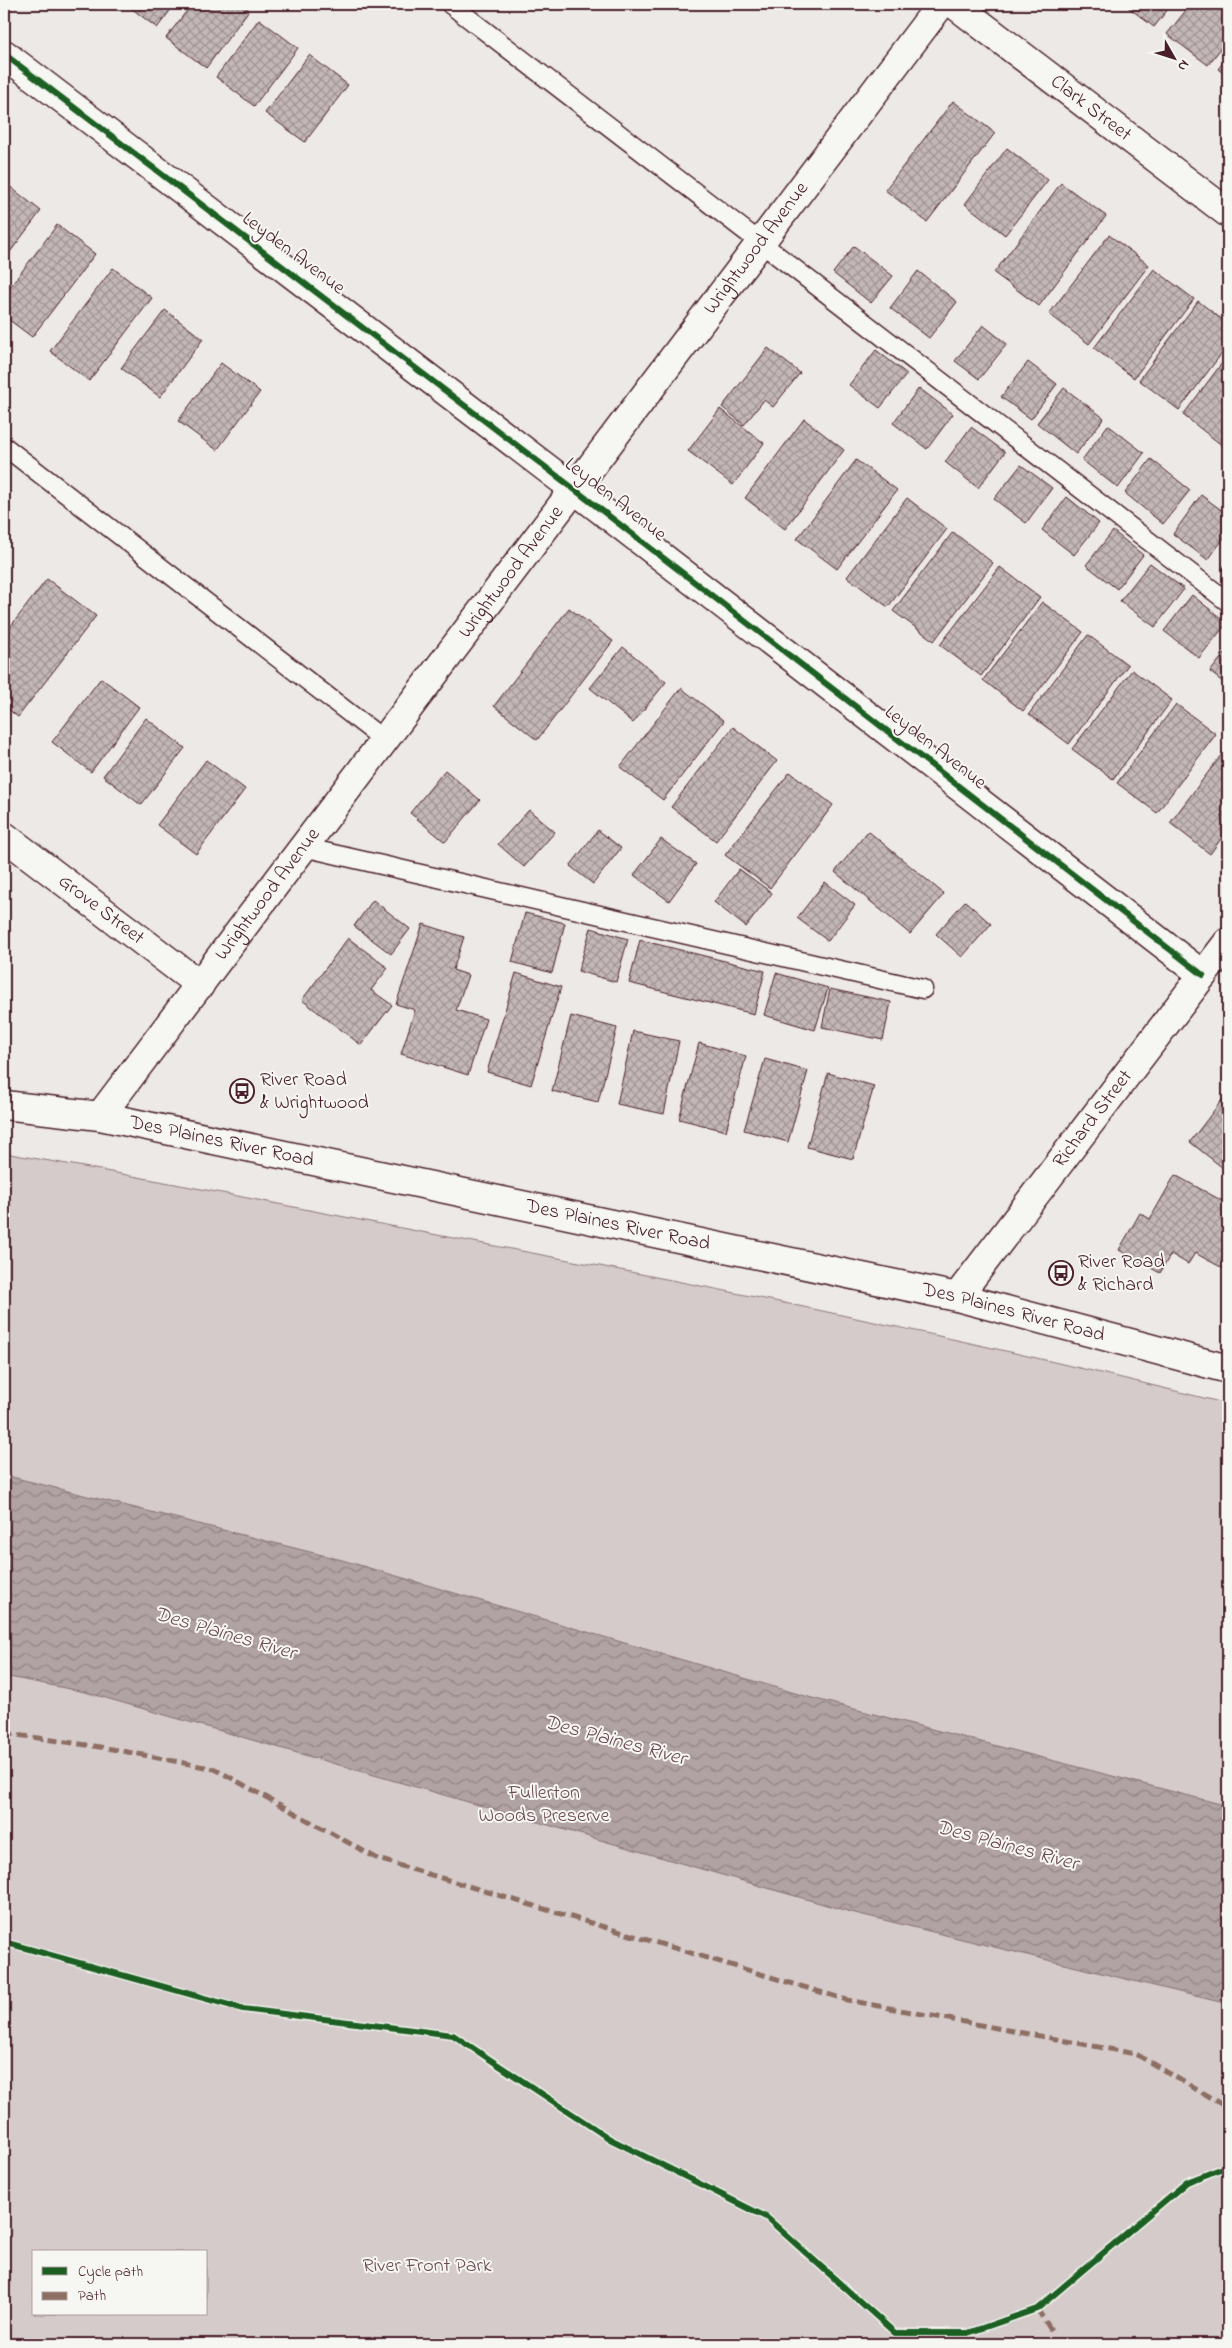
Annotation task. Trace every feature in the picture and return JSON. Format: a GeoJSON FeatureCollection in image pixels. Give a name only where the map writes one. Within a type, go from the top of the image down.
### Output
{"type":"FeatureCollection","features":[{"type":"Feature","properties":{"kind":"street","name":"Wrightwood Avenue"},"geometry":{"type":"LineString","coordinates":[[100,1116],[941,4]]}},
{"type":"Feature","properties":{"kind":"street","name":"Clark Street"},"geometry":{"type":"LineString","coordinates":[[954,4],[1228,213]]}},
{"type":"Feature","properties":{"kind":"street","name":"Leyden Avenue"},"geometry":{"type":"LineString","coordinates":[[4,54],[574,489],[1203,975]]}},
{"type":"Feature","properties":{"kind":"street","name":"Grove Street"},"geometry":{"type":"LineString","coordinates":[[4,836],[200,985]]}},
{"type":"Feature","properties":{"kind":"street","name":"Richard Street"},"geometry":{"type":"LineString","coordinates":[[957,1297],[1228,942]]}},
{"type":"Feature","properties":{"kind":"street","name":"Des Plaines River Road"},"geometry":{"type":"LineString","coordinates":[[4,1105],[100,1116],[957,1297],[1228,1370]]}},
{"type":"Feature","properties":{"kind":"lane"},"geometry":{"type":"LineString","coordinates":[[450,4],[1228,602]]}},
{"type":"Feature","properties":{"kind":"lane"},"geometry":{"type":"LineString","coordinates":[[4,446],[384,740]]}},
{"type":"Feature","properties":{"kind":"lane"},"geometry":{"type":"LineString","coordinates":[[303,847],[923,989]]}},
{"type":"Feature","properties":{"kind":"green space","name":"Fullerton Woods Preserve"},"geometry":{"type":"Polygon","coordinates":[[[4,1153],[183,1185],[761,1298],[1042,1359],[1228,1404],[1228,2344],[4,2344],[4,1153]]]}},
{"type":"Feature","properties":{"kind":"water","name":"Des Plaines River"},"geometry":{"type":"Polygon","coordinates":[[[4,1475],[342,1560],[812,1698],[1228,1806],[1228,2004],[851,1912],[85,1692],[4,1676],[4,1475]]]}},
{"type":"Feature","properties":{"kind":"building"},"geometry":{"type":"Polygon","coordinates":[[[126,4],[175,4],[157,28],[126,4]]]}},
{"type":"Feature","properties":{"kind":"building"},"geometry":{"type":"Polygon","coordinates":[[[192,4],[241,4],[249,10],[206,68],[166,38],[192,4]]]}},
{"type":"Feature","properties":{"kind":"building"},"geometry":{"type":"Polygon","coordinates":[[[1124,4],[1172,4],[1154,27],[1124,4]]]}},
{"type":"Feature","properties":{"kind":"building"},"geometry":{"type":"Polygon","coordinates":[[[1191,4],[1228,4],[1228,39],[1208,65],[1167,34],[1191,4]]]}},
{"type":"Feature","properties":{"kind":"building"},"geometry":{"type":"Polygon","coordinates":[[[259,19],[298,48],[254,106],[216,77],[259,19]]]}},
{"type":"Feature","properties":{"kind":"building"},"geometry":{"type":"Polygon","coordinates":[[[309,55],[348,85],[305,142],[265,113],[309,55]]]}},
{"type":"Feature","properties":{"kind":"building"},"geometry":{"type":"Polygon","coordinates":[[[1228,56],[1228,77],[1218,69],[1228,56]]]}},
{"type":"Feature","properties":{"kind":"building"},"geometry":{"type":"Polygon","coordinates":[[[953,101],[995,133],[927,222],[885,190],[953,101]]]}},
{"type":"Feature","properties":{"kind":"building"},"geometry":{"type":"Polygon","coordinates":[[[1007,148],[1048,180],[1005,235],[965,204],[1007,148]]]}},
{"type":"Feature","properties":{"kind":"building"},"geometry":{"type":"Polygon","coordinates":[[[4,182],[41,211],[4,260],[4,182]]]}},
{"type":"Feature","properties":{"kind":"building"},"geometry":{"type":"Polygon","coordinates":[[[1061,183],[1106,216],[1039,306],[994,273],[1061,183]]]}},
{"type":"Feature","properties":{"kind":"building"},"geometry":{"type":"Polygon","coordinates":[[[57,225],[95,254],[32,337],[4,316],[4,295],[57,225]]]}},
{"type":"Feature","properties":{"kind":"building"},"geometry":{"type":"Polygon","coordinates":[[[1109,235],[1149,265],[1089,344],[1049,314],[1109,235]]]}},
{"type":"Feature","properties":{"kind":"building"},"geometry":{"type":"Polygon","coordinates":[[[854,246],[893,276],[871,303],[833,273],[854,246]]]}},
{"type":"Feature","properties":{"kind":"building"},"geometry":{"type":"Polygon","coordinates":[[[113,268],[152,298],[89,381],[50,351],[113,268]]]}},
{"type":"Feature","properties":{"kind":"building"},"geometry":{"type":"Polygon","coordinates":[[[1154,269],[1194,299],[1134,378],[1094,348],[1154,269]]]}},
{"type":"Feature","properties":{"kind":"building"},"geometry":{"type":"Polygon","coordinates":[[[918,271],[957,302],[929,338],[890,308],[918,271]]]}},
{"type":"Feature","properties":{"kind":"building"},"geometry":{"type":"Polygon","coordinates":[[[1198,301],[1228,324],[1228,345],[1179,410],[1139,380],[1198,301]]]}},
{"type":"Feature","properties":{"kind":"building"},"geometry":{"type":"Polygon","coordinates":[[[165,310],[203,339],[160,397],[121,368],[165,310]]]}},
{"type":"Feature","properties":{"kind":"building"},"geometry":{"type":"Polygon","coordinates":[[[983,325],[1007,344],[979,379],[955,361],[983,325]]]}},
{"type":"Feature","properties":{"kind":"building"},"geometry":{"type":"Polygon","coordinates":[[[768,348],[800,373],[773,407],[764,400],[744,425],[722,407],[768,348]]]}},
{"type":"Feature","properties":{"kind":"building"},"geometry":{"type":"Polygon","coordinates":[[[876,350],[907,374],[880,408],[849,385],[876,350]]]}},
{"type":"Feature","properties":{"kind":"building"},"geometry":{"type":"Polygon","coordinates":[[[1228,355],[1228,439],[1223,446],[1183,415],[1228,355]]]}},
{"type":"Feature","properties":{"kind":"building"},"geometry":{"type":"Polygon","coordinates":[[[1028,362],[1057,384],[1031,419],[1001,397],[1028,362]]]}},
{"type":"Feature","properties":{"kind":"building"},"geometry":{"type":"Polygon","coordinates":[[[221,363],[260,392],[217,450],[178,421],[221,363]]]}},
{"type":"Feature","properties":{"kind":"building"},"geometry":{"type":"Polygon","coordinates":[[[919,388],[953,414],[927,449],[893,423],[919,388]]]}},
{"type":"Feature","properties":{"kind":"building"},"geometry":{"type":"Polygon","coordinates":[[[1064,388],[1104,418],[1076,454],[1037,423],[1064,388]]]}},
{"type":"Feature","properties":{"kind":"building"},"geometry":{"type":"Polygon","coordinates":[[[720,409],[764,443],[733,485],[688,451],[720,409]]]}},
{"type":"Feature","properties":{"kind":"building"},"geometry":{"type":"Polygon","coordinates":[[[804,419],[844,450],[785,529],[745,498],[804,419]]]}},
{"type":"Feature","properties":{"kind":"building"},"geometry":{"type":"Polygon","coordinates":[[[1108,425],[1144,453],[1118,488],[1082,460],[1108,425]]]}},
{"type":"Feature","properties":{"kind":"building"},"geometry":{"type":"Polygon","coordinates":[[[971,427],[1005,452],[978,488],[945,462],[971,427]]]}},
{"type":"Feature","properties":{"kind":"building"},"geometry":{"type":"Polygon","coordinates":[[[1151,459],[1190,490],[1163,524],[1125,493],[1151,459]]]}},
{"type":"Feature","properties":{"kind":"building"},"geometry":{"type":"Polygon","coordinates":[[[856,460],[897,490],[837,569],[797,539],[856,460]]]}},
{"type":"Feature","properties":{"kind":"building"},"geometry":{"type":"Polygon","coordinates":[[[1021,465],[1052,488],[1026,523],[994,499],[1021,465]]]}},
{"type":"Feature","properties":{"kind":"building"},"geometry":{"type":"Polygon","coordinates":[[[1201,495],[1228,515],[1228,532],[1208,560],[1173,534],[1201,495]]]}},
{"type":"Feature","properties":{"kind":"building"},"geometry":{"type":"Polygon","coordinates":[[[1067,497],[1099,523],[1074,555],[1042,530],[1067,497]]]}},
{"type":"Feature","properties":{"kind":"building"},"geometry":{"type":"Polygon","coordinates":[[[907,498],[947,529],[888,607],[847,577],[907,498]]]}},
{"type":"Feature","properties":{"kind":"building"},"geometry":{"type":"Polygon","coordinates":[[[1113,531],[1143,555],[1117,589],[1086,565],[1113,531]]]}},
{"type":"Feature","properties":{"kind":"building"},"geometry":{"type":"Polygon","coordinates":[[[953,532],[993,563],[934,641],[893,611],[953,532]]]}},
{"type":"Feature","properties":{"kind":"building"},"geometry":{"type":"Polygon","coordinates":[[[1228,561],[1228,574],[1222,569],[1228,561]]]}},
{"type":"Feature","properties":{"kind":"building"},"geometry":{"type":"Polygon","coordinates":[[[1150,563],[1184,589],[1155,627],[1120,601],[1150,563]]]}},
{"type":"Feature","properties":{"kind":"building"},"geometry":{"type":"Polygon","coordinates":[[[1000,567],[1040,597],[981,676],[940,645],[1000,567]]]}},
{"type":"Feature","properties":{"kind":"building"},"geometry":{"type":"Polygon","coordinates":[[[47,579],[96,616],[18,717],[4,706],[4,635],[47,579]]]}},
{"type":"Feature","properties":{"kind":"building"},"geometry":{"type":"Polygon","coordinates":[[[1192,595],[1227,623],[1199,658],[1164,631],[1192,595]]]}},
{"type":"Feature","properties":{"kind":"building"},"geometry":{"type":"Polygon","coordinates":[[[1042,602],[1083,632],[1023,711],[983,680],[1042,602]]]}},
{"type":"Feature","properties":{"kind":"building"},"geometry":{"type":"Polygon","coordinates":[[[569,608],[613,641],[537,740],[494,706],[569,608]]]}},
{"type":"Feature","properties":{"kind":"building"},"geometry":{"type":"Polygon","coordinates":[[[1088,635],[1128,665],[1069,744],[1029,714],[1088,635]]]}},
{"type":"Feature","properties":{"kind":"building"},"geometry":{"type":"Polygon","coordinates":[[[623,647],[666,682],[633,723],[590,688],[623,647]]]}},
{"type":"Feature","properties":{"kind":"building"},"geometry":{"type":"Polygon","coordinates":[[[1228,649],[1228,686],[1210,672],[1228,649]]]}},
{"type":"Feature","properties":{"kind":"building"},"geometry":{"type":"Polygon","coordinates":[[[1132,670],[1172,700],[1113,779],[1072,749],[1132,670]]]}},
{"type":"Feature","properties":{"kind":"building"},"geometry":{"type":"Polygon","coordinates":[[[101,678],[139,707],[91,772],[52,742],[101,678]]]}},
{"type":"Feature","properties":{"kind":"building"},"geometry":{"type":"Polygon","coordinates":[[[681,688],[724,721],[663,800],[620,767],[681,688]]]}},
{"type":"Feature","properties":{"kind":"building"},"geometry":{"type":"Polygon","coordinates":[[[1176,704],[1216,734],[1157,813],[1117,783],[1176,704]]]}},
{"type":"Feature","properties":{"kind":"building"},"geometry":{"type":"Polygon","coordinates":[[[146,718],[185,748],[141,805],[103,776],[146,718]]]}},
{"type":"Feature","properties":{"kind":"building"},"geometry":{"type":"Polygon","coordinates":[[[733,727],[777,761],[716,841],[671,807],[733,727]]]}},
{"type":"Feature","properties":{"kind":"building"},"geometry":{"type":"Polygon","coordinates":[[[1228,746],[1228,829],[1210,854],[1170,823],[1228,746]]]}},
{"type":"Feature","properties":{"kind":"building"},"geometry":{"type":"Polygon","coordinates":[[[206,760],[245,789],[196,854],[157,825],[206,760]]]}},
{"type":"Feature","properties":{"kind":"building"},"geometry":{"type":"Polygon","coordinates":[[[445,770],[480,800],[445,842],[410,813],[445,770]]]}},
{"type":"Feature","properties":{"kind":"building"},"geometry":{"type":"Polygon","coordinates":[[[790,772],[833,805],[770,888],[725,855],[790,772]]]}},
{"type":"Feature","properties":{"kind":"building"},"geometry":{"type":"Polygon","coordinates":[[[529,810],[555,832],[524,867],[498,844],[529,810]]]}},
{"type":"Feature","properties":{"kind":"building"},"geometry":{"type":"Polygon","coordinates":[[[598,830],[621,848],[593,884],[570,866],[598,830]]]}},
{"type":"Feature","properties":{"kind":"building"},"geometry":{"type":"Polygon","coordinates":[[[868,831],[944,894],[910,934],[835,872],[868,831]]]}},
{"type":"Feature","properties":{"kind":"building"},"geometry":{"type":"Polygon","coordinates":[[[661,839],[696,864],[669,901],[634,875],[661,839]]]}},
{"type":"Feature","properties":{"kind":"building"},"geometry":{"type":"Polygon","coordinates":[[[739,869],[772,893],[746,927],[714,902],[739,869]]]}},
{"type":"Feature","properties":{"kind":"building"},"geometry":{"type":"Polygon","coordinates":[[[825,882],[855,905],[828,941],[797,918],[825,882]]]}},
{"type":"Feature","properties":{"kind":"building"},"geometry":{"type":"Polygon","coordinates":[[[373,900],[410,929],[391,954],[354,926],[373,900]]]}},
{"type":"Feature","properties":{"kind":"building"},"geometry":{"type":"Polygon","coordinates":[[[965,901],[991,924],[962,957],[936,934],[965,901]]]}},
{"type":"Feature","properties":{"kind":"building"},"geometry":{"type":"Polygon","coordinates":[[[525,913],[565,923],[552,973],[512,962],[525,913]]]}},
{"type":"Feature","properties":{"kind":"building"},"geometry":{"type":"Polygon","coordinates":[[[423,924],[464,937],[453,970],[468,975],[456,1010],[486,1019],[468,1075],[401,1054],[415,1010],[396,1004],[423,924]]]}},
{"type":"Feature","properties":{"kind":"building"},"geometry":{"type":"Polygon","coordinates":[[[591,928],[628,939],[616,982],[578,971],[591,928]]]}},
{"type":"Feature","properties":{"kind":"building"},"geometry":{"type":"Polygon","coordinates":[[[348,938],[388,968],[371,990],[392,1005],[361,1045],[302,1000],[348,938]]]}},
{"type":"Feature","properties":{"kind":"building"},"geometry":{"type":"Polygon","coordinates":[[[640,940],[765,971],[754,1014],[629,983],[640,940]]]}},
{"type":"Feature","properties":{"kind":"building"},"geometry":{"type":"Polygon","coordinates":[[[516,973],[561,987],[531,1085],[487,1072],[516,973]]]}},
{"type":"Feature","properties":{"kind":"building"},"geometry":{"type":"Polygon","coordinates":[[[776,973],[828,988],[815,1030],[764,1015],[776,973]]]}},
{"type":"Feature","properties":{"kind":"building"},"geometry":{"type":"Polygon","coordinates":[[[830,989],[891,1002],[883,1040],[822,1027],[830,989]]]}},
{"type":"Feature","properties":{"kind":"building"},"geometry":{"type":"Polygon","coordinates":[[[571,1016],[617,1028],[598,1102],[552,1091],[571,1016]]]}},
{"type":"Feature","properties":{"kind":"building"},"geometry":{"type":"Polygon","coordinates":[[[633,1031],[679,1041],[664,1114],[617,1104],[633,1031]]]}},
{"type":"Feature","properties":{"kind":"building"},"geometry":{"type":"Polygon","coordinates":[[[699,1043],[746,1056],[726,1131],[679,1119],[699,1043]]]}},
{"type":"Feature","properties":{"kind":"building"},"geometry":{"type":"Polygon","coordinates":[[[765,1059],[808,1071],[788,1142],[744,1130],[765,1059]]]}},
{"type":"Feature","properties":{"kind":"building"},"geometry":{"type":"Polygon","coordinates":[[[828,1073],[874,1086],[853,1159],[807,1147],[828,1073]]]}},
{"type":"Feature","properties":{"kind":"building"},"geometry":{"type":"Polygon","coordinates":[[[1228,1092],[1228,1172],[1190,1142],[1228,1092]]]}},
{"type":"Feature","properties":{"kind":"building"},"geometry":{"type":"Polygon","coordinates":[[[1175,1175],[1228,1204],[1228,1271],[1195,1253],[1188,1264],[1171,1254],[1160,1273],[1119,1250],[1140,1213],[1150,1219],[1175,1175]]]}},
{"type":"Feature","properties":{"kind":"marked path"},"geometry":{"type":"LineString","coordinates":[[4,1733],[107,1748],[215,1769],[378,1859],[847,2000],[1136,2054],[1228,2108]]}},
{"type":"Feature","properties":{"kind":"marked path"},"geometry":{"type":"LineString","coordinates":[[1037,2309],[1053,2333]]}},
{"type":"Feature","properties":{"kind":"cycle path"},"geometry":{"type":"LineString","coordinates":[[4,54],[574,489],[1203,975]]}},
{"type":"Feature","properties":{"kind":"cycle path"},"geometry":{"type":"LineString","coordinates":[[4,1942],[243,2009],[453,2035],[610,2139],[766,2217],[895,2333],[968,2333],[1037,2309],[1187,2182],[1228,2166]]}},
{"type":"Feature","properties":{"kind":"place","name":"River Road & Wrightwood"},"geometry":{"type":"Point","coordinates":[242,1091]}},
{"type":"Feature","properties":{"kind":"place","name":"River Road & Richard"},"geometry":{"type":"Point","coordinates":[1061,1273]}},
{"type":"Feature","properties":{"kind":"park label","name":"River Front Park"},"geometry":{"type":"Point","coordinates":[427,2266]}}]}
